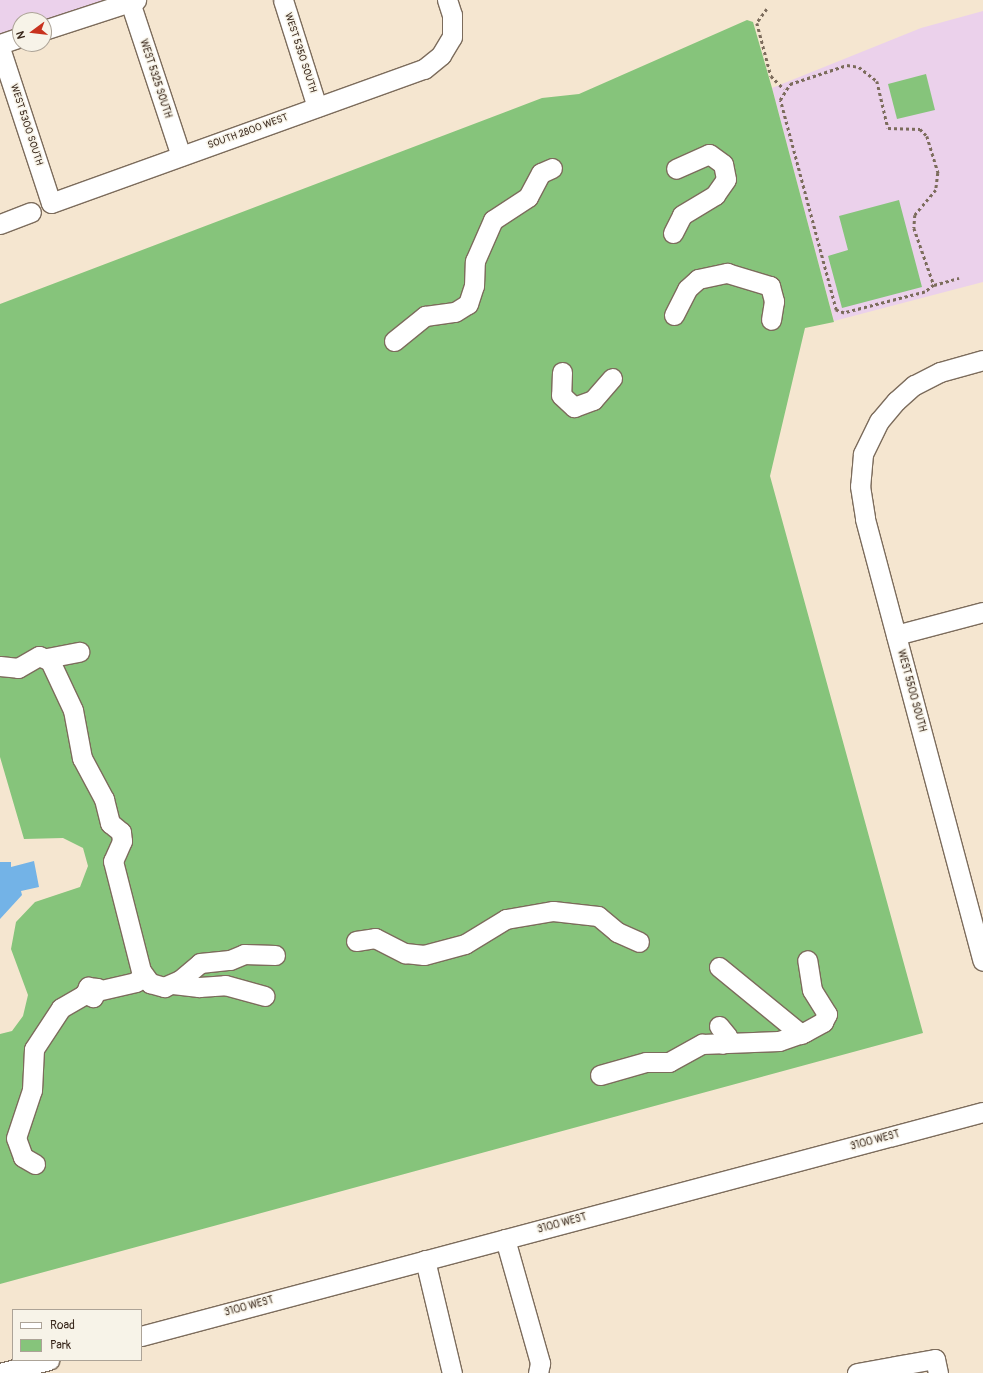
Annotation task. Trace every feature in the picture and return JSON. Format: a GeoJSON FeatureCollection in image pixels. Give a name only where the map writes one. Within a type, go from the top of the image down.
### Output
{"type":"FeatureCollection","features":[{"type":"Feature","properties":{"kind":"street","name":"WEST 5350 SOUTH"},"geometry":{"type":"LineString","coordinates":[[283,0],[318,107]]}},
{"type":"Feature","properties":{"kind":"street","name":"SOUTH 2800 WEST"},"geometry":{"type":"LineString","coordinates":[[51,203],[424,69],[441,56],[452,37],[452,15],[447,0]]}},
{"type":"Feature","properties":{"kind":"street"},"geometry":{"type":"LineString","coordinates":[[52,27],[133,1]]}},
{"type":"Feature","properties":{"kind":"street","name":"WEST 5325 SOUTH"},"geometry":{"type":"LineString","coordinates":[[133,1],[181,156]]}},
{"type":"Feature","properties":{"kind":"street"},"geometry":{"type":"LineString","coordinates":[[0,44],[12,40]]}},
{"type":"Feature","properties":{"kind":"street","name":"WEST 5300 SOUTH"},"geometry":{"type":"LineString","coordinates":[[0,48],[51,203]]}},
{"type":"Feature","properties":{"kind":"street"},"geometry":{"type":"LineString","coordinates":[[673,233],[682,215],[715,195],[726,179],[723,164],[709,154],[676,169]]}},
{"type":"Feature","properties":{"kind":"street"},"geometry":{"type":"LineString","coordinates":[[394,340],[425,316],[455,312],[468,304],[477,256],[493,220],[528,197],[541,173],[552,168]]}},
{"type":"Feature","properties":{"kind":"street"},"geometry":{"type":"LineString","coordinates":[[0,224],[31,212]]}},
{"type":"Feature","properties":{"kind":"street"},"geometry":{"type":"LineString","coordinates":[[674,315],[687,289],[698,279],[727,273],[770,286],[774,301],[771,320]]}},
{"type":"Feature","properties":{"kind":"street","name":"WEST 5500 SOUTH"},"geometry":{"type":"LineString","coordinates":[[983,360],[940,372],[914,385],[879,422],[863,454],[860,486],[865,519],[983,961]]}},
{"type":"Feature","properties":{"kind":"street"},"geometry":{"type":"LineString","coordinates":[[562,372],[561,396],[574,407],[593,400],[612,378]]}},
{"type":"Feature","properties":{"kind":"street"},"geometry":{"type":"LineString","coordinates":[[896,635],[983,612]]}},
{"type":"Feature","properties":{"kind":"street"},"geometry":{"type":"LineString","coordinates":[[0,666],[14,668],[36,656],[47,658],[78,652]]}},
{"type":"Feature","properties":{"kind":"street"},"geometry":{"type":"LineString","coordinates":[[47,658],[56,668],[72,695],[82,758],[104,799],[110,823],[122,838],[112,861],[142,979]]}},
{"type":"Feature","properties":{"kind":"street"},"geometry":{"type":"LineString","coordinates":[[356,941],[375,938],[399,951],[418,955],[459,955],[486,932],[506,919],[553,911],[598,916],[617,932],[639,942]]}},
{"type":"Feature","properties":{"kind":"street"},"geometry":{"type":"LineString","coordinates":[[35,1164],[23,1157],[16,1138],[32,1090],[34,1049],[62,1008],[91,992],[142,979],[164,987],[181,981],[200,963],[230,960],[244,954],[275,955]]}},
{"type":"Feature","properties":{"kind":"street"},"geometry":{"type":"LineString","coordinates":[[600,1075],[646,1062],[669,1062],[720,1035],[779,1041],[801,1034],[823,1022],[826,1014],[812,990],[808,960]]}},
{"type":"Feature","properties":{"kind":"street"},"geometry":{"type":"LineString","coordinates":[[719,967],[801,1034]]}},
{"type":"Feature","properties":{"kind":"street"},"geometry":{"type":"LineString","coordinates":[[181,981],[199,987],[225,985],[265,996]]}},
{"type":"Feature","properties":{"kind":"street","name":"3100 WEST"},"geometry":{"type":"LineString","coordinates":[[142,1336],[983,1112]]}},
{"type":"Feature","properties":{"kind":"street"},"geometry":{"type":"LineString","coordinates":[[505,1239],[540,1364],[538,1373]]}},
{"type":"Feature","properties":{"kind":"street"},"geometry":{"type":"LineString","coordinates":[[425,1260],[452,1373]]}},
{"type":"Feature","properties":{"kind":"street"},"geometry":{"type":"LineString","coordinates":[[857,1373],[935,1359],[938,1373]]}},
{"type":"Feature","properties":{"kind":"street"},"geometry":{"type":"LineString","coordinates":[[0,1373],[45,1361]]}},
{"type":"Feature","properties":{"kind":"path"},"geometry":{"type":"LineString","coordinates":[[768,9],[757,23],[771,76],[784,89]]}},
{"type":"Feature","properties":{"kind":"path"},"geometry":{"type":"LineString","coordinates":[[934,285],[914,228],[915,215],[936,190],[938,173],[927,136],[920,130],[888,128],[877,81],[859,67],[847,66],[784,89],[780,100],[836,310],[844,313],[925,292],[934,285],[959,278]]}},
{"type":"Feature","properties":{"kind":"shaded area"},"geometry":{"type":"Polygon","coordinates":[[[0,0],[106,0],[52,17],[52,12],[12,12],[12,30],[0,34],[0,0]]]}},
{"type":"Feature","properties":{"kind":"shaded area"},"geometry":{"type":"Polygon","coordinates":[[[983,11],[983,282],[834,321],[772,88],[921,28],[983,11]]]}},
{"type":"Feature","properties":{"kind":"green space"},"geometry":{"type":"Polygon","coordinates":[[[747,20],[753,22],[834,322],[805,328],[770,476],[923,1033],[0,1284],[0,1034],[12,1031],[23,1016],[28,995],[11,949],[16,922],[35,902],[80,887],[88,866],[83,848],[63,838],[24,839],[0,757],[0,304],[542,98],[579,94],[747,20]]]}},
{"type":"Feature","properties":{"kind":"green space"},"geometry":{"type":"Polygon","coordinates":[[[926,74],[935,110],[897,119],[888,84],[926,74]]]}},
{"type":"Feature","properties":{"kind":"green space"},"geometry":{"type":"Polygon","coordinates":[[[899,200],[922,287],[842,308],[828,256],[848,250],[839,216],[899,200]]]}},
{"type":"Feature","properties":{"kind":"water"},"geometry":{"type":"Polygon","coordinates":[[[34,861],[39,887],[21,891],[22,895],[0,919],[0,862],[11,862],[11,867],[34,861]]]}}]}
